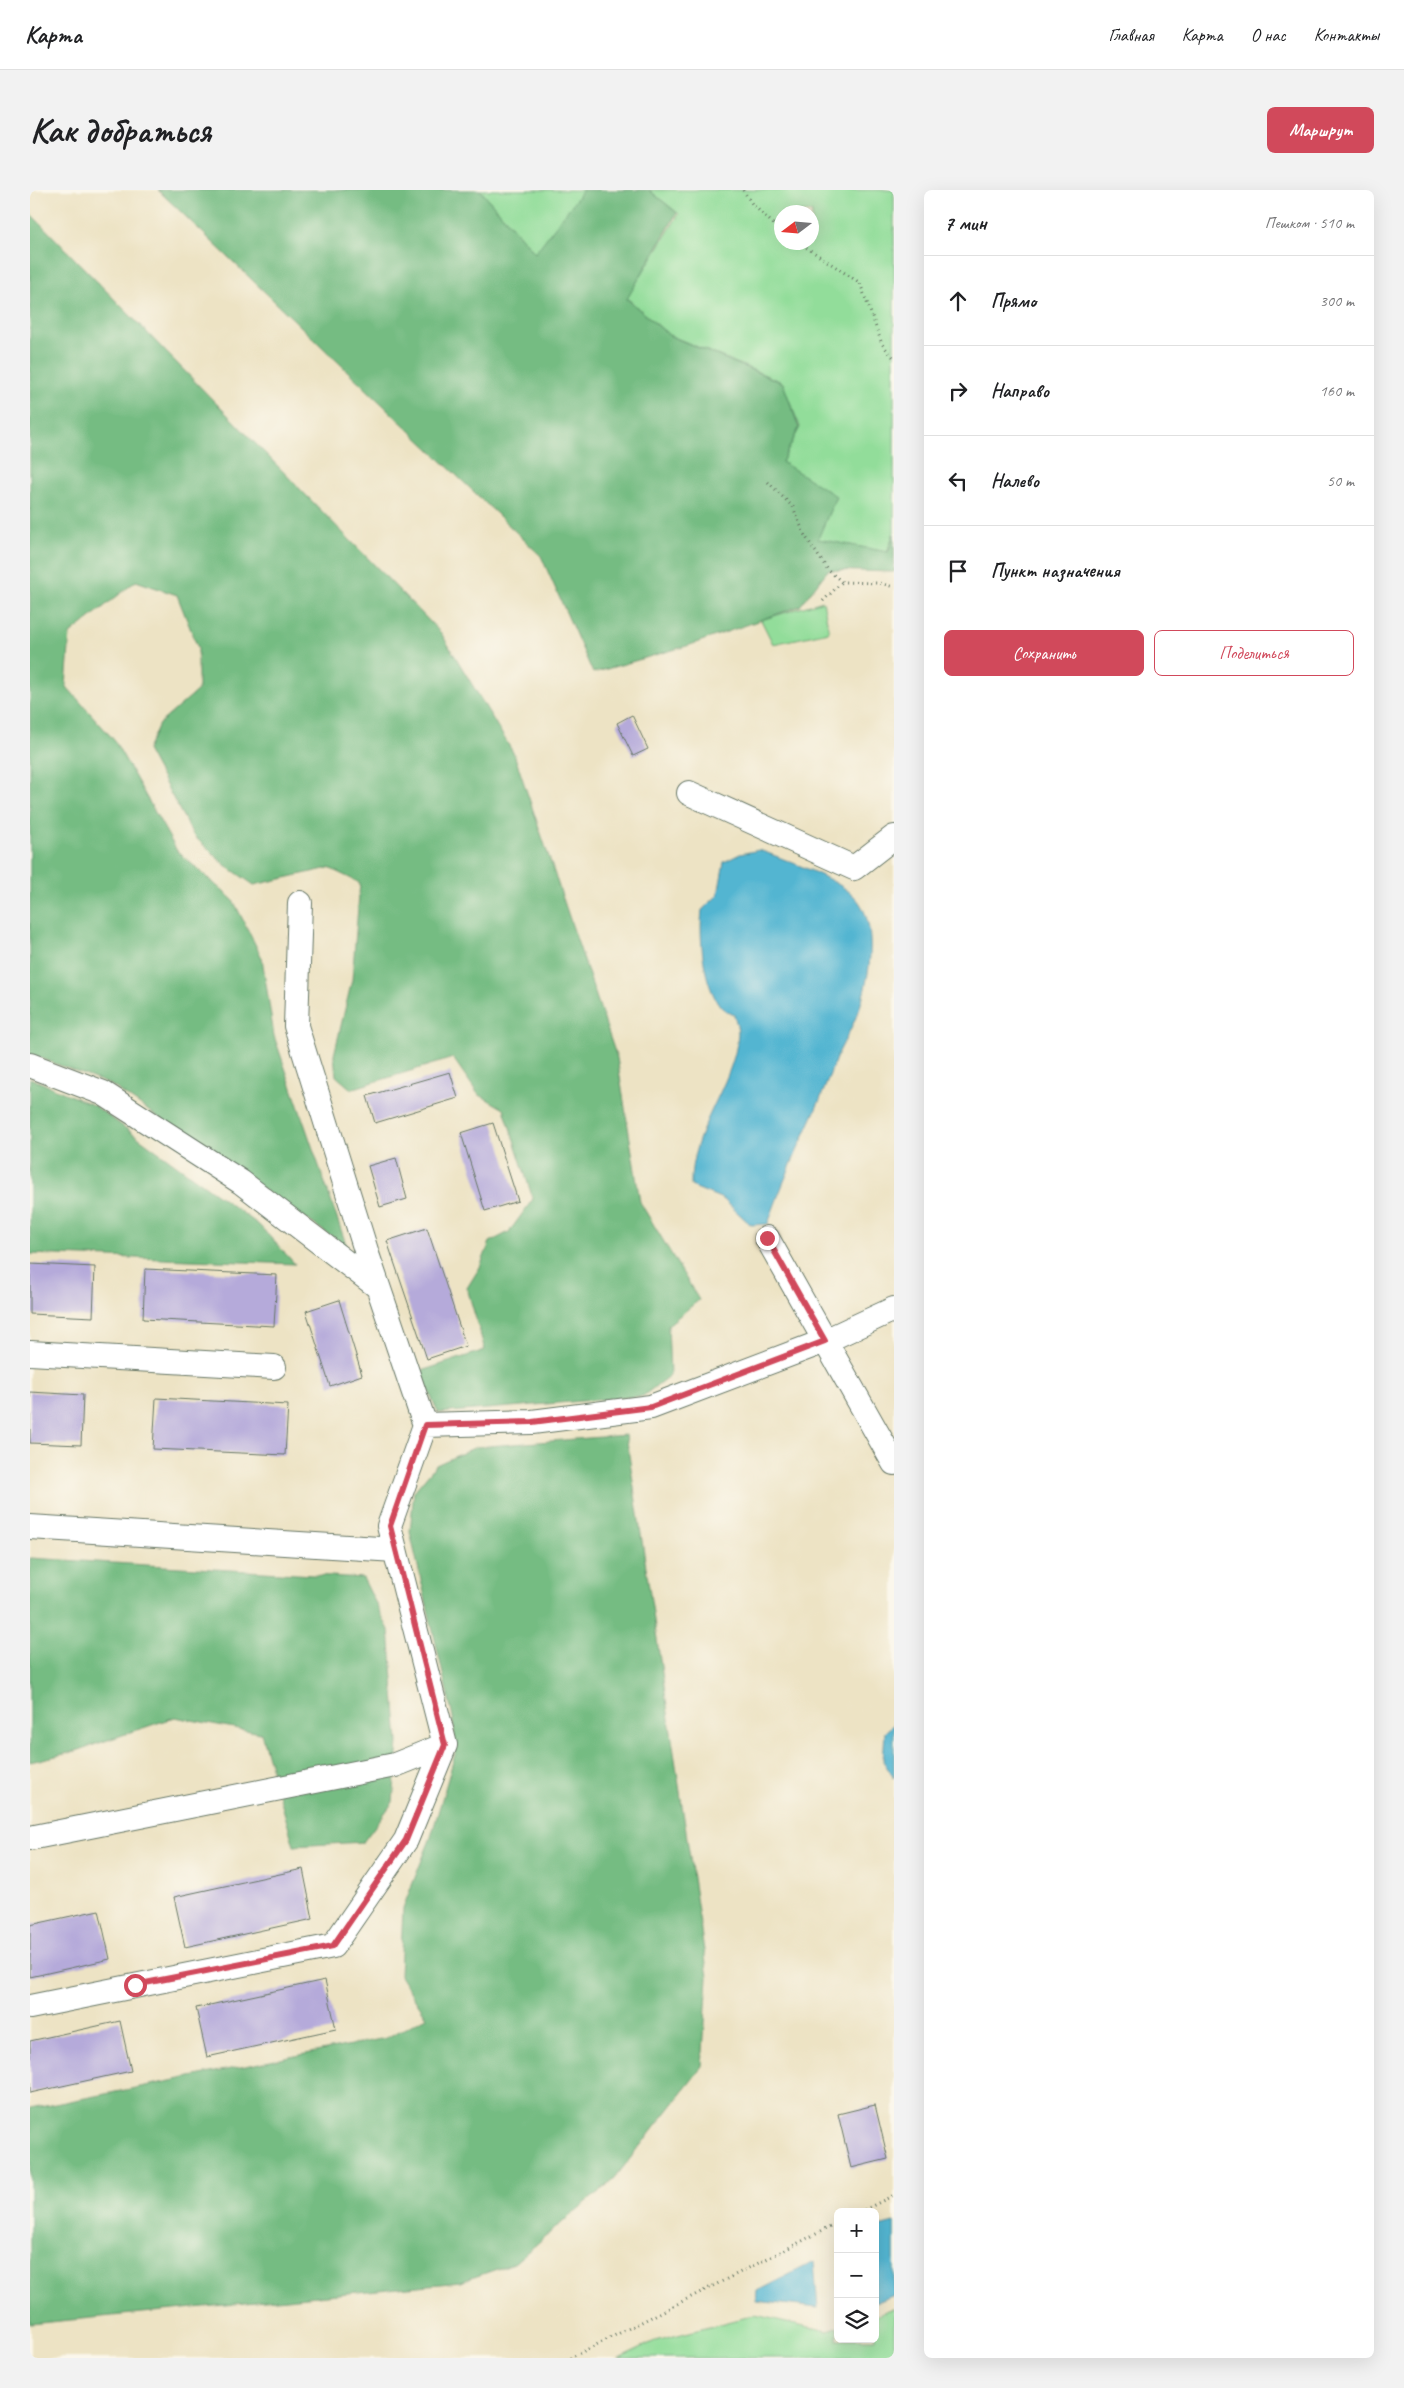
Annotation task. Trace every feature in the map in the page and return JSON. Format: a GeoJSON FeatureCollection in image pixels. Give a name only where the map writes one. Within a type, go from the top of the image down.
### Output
{"type":"FeatureCollection","features":[{"type":"Feature","properties":{"kind":"lane"},"geometry":{"type":"LineString","coordinates":[[689,793],[854,868],[894,837]]}},
{"type":"Feature","properties":{"kind":"lane"},"geometry":{"type":"LineString","coordinates":[[30,2006],[333,1946],[406,1840],[445,1745],[390,1526],[425,1425],[378,1287],[296,1026],[300,903]]}},
{"type":"Feature","properties":{"kind":"lane"},"geometry":{"type":"LineString","coordinates":[[30,1065],[104,1093],[241,1182],[378,1287]]}},
{"type":"Feature","properties":{"kind":"lane"},"geometry":{"type":"LineString","coordinates":[[767,1238],[894,1463]]}},
{"type":"Feature","properties":{"kind":"lane"},"geometry":{"type":"LineString","coordinates":[[425,1425],[532,1422],[651,1407],[825,1341],[894,1309]]}},
{"type":"Feature","properties":{"kind":"lane"},"geometry":{"type":"LineString","coordinates":[[30,1353],[274,1367]]}},
{"type":"Feature","properties":{"kind":"lane"},"geometry":{"type":"LineString","coordinates":[[30,1526],[395,1550]]}},
{"type":"Feature","properties":{"kind":"lane"},"geometry":{"type":"LineString","coordinates":[[30,1838],[394,1765],[445,1745]]}},
{"type":"Feature","properties":{"kind":"path"},"geometry":{"type":"LineString","coordinates":[[743,190],[752,204],[774,225]]}},
{"type":"Feature","properties":{"kind":"path"},"geometry":{"type":"LineString","coordinates":[[810,250],[860,283],[882,344],[894,358]]}},
{"type":"Feature","properties":{"kind":"path"},"geometry":{"type":"LineString","coordinates":[[768,482],[793,507],[805,536],[828,570],[842,582],[879,583],[894,587]]}},
{"type":"Feature","properties":{"kind":"path"},"geometry":{"type":"LineString","coordinates":[[823,601],[842,582]]}},
{"type":"Feature","properties":{"kind":"path"},"geometry":{"type":"LineString","coordinates":[[868,2208],[894,2195]]}},
{"type":"Feature","properties":{"kind":"path"},"geometry":{"type":"LineString","coordinates":[[570,2358],[834,2225]]}},
{"type":"Feature","properties":{"kind":"green space"},"geometry":{"type":"Polygon","coordinates":[[[158,190],[480,190],[535,253],[583,190],[649,190],[677,213],[627,299],[670,336],[783,383],[799,428],[782,462],[836,496],[818,539],[888,552],[894,534],[894,572],[828,570],[800,606],[690,645],[593,673],[541,556],[158,190]]]}},
{"type":"Feature","properties":{"kind":"green space"},"geometry":{"type":"Polygon","coordinates":[[[480,190],[584,190],[536,254],[480,190]]]}},
{"type":"Feature","properties":{"kind":"green space"},"geometry":{"type":"Polygon","coordinates":[[[649,190],[894,190],[894,532],[887,552],[817,539],[836,497],[782,462],[800,427],[782,382],[669,335],[627,298],[679,214],[649,190]]]}},
{"type":"Feature","properties":{"kind":"green space"},"geometry":{"type":"Polygon","coordinates":[[[30,213],[441,633],[514,754],[617,1058],[640,1202],[699,1300],[668,1325],[670,1375],[643,1396],[438,1413],[421,1371],[485,1350],[467,1288],[480,1267],[490,1242],[509,1232],[533,1199],[504,1109],[478,1094],[453,1058],[351,1089],[336,1076],[334,1055],[352,980],[360,883],[329,868],[254,885],[225,865],[193,835],[147,750],[159,724],[198,690],[198,648],[177,595],[136,581],[70,634],[66,686],[114,740],[177,851],[233,900],[262,958],[274,1036],[347,1247],[111,1085],[30,1054],[30,213]]]}},
{"type":"Feature","properties":{"kind":"green space"},"geometry":{"type":"Polygon","coordinates":[[[823,601],[829,632],[773,644],[761,620],[823,601]]]}},
{"type":"Feature","properties":{"kind":"green space"},"geometry":{"type":"Polygon","coordinates":[[[30,1078],[95,1106],[259,1225],[295,1264],[30,1254],[30,1078]]]}},
{"type":"Feature","properties":{"kind":"green space"},"geometry":{"type":"Polygon","coordinates":[[[626,1435],[708,1977],[702,2067],[614,2179],[514,2263],[460,2282],[30,2324],[30,2109],[386,2038],[427,2017],[400,1976],[403,1908],[431,1837],[456,1751],[453,1717],[410,1532],[414,1491],[436,1465],[476,1447],[626,1435]]]}},
{"type":"Feature","properties":{"kind":"green space"},"geometry":{"type":"Polygon","coordinates":[[[30,1558],[363,1578],[389,1630],[398,1742],[393,1802],[363,1842],[294,1846],[261,1733],[175,1717],[73,1752],[30,1762],[30,1558]]]}},
{"type":"Feature","properties":{"kind":"green space"},"geometry":{"type":"Polygon","coordinates":[[[894,2308],[894,2358],[619,2358],[655,2341],[755,2315],[827,2331],[834,2329],[834,2343],[879,2343],[879,2314],[894,2308]]]}},
{"type":"Feature","properties":{"kind":"water"},"geometry":{"type":"Polygon","coordinates":[[[759,850],[810,870],[848,890],[862,907],[867,918],[870,958],[866,985],[855,1020],[836,1058],[768,1224],[751,1225],[723,1199],[691,1186],[692,1165],[697,1146],[729,1071],[735,1053],[738,1034],[734,1015],[721,1007],[715,998],[706,974],[701,933],[702,910],[718,895],[724,862],[740,854],[759,850]]]}},
{"type":"Feature","properties":{"kind":"water"},"geometry":{"type":"Polygon","coordinates":[[[894,1724],[894,1778],[883,1761],[885,1732],[894,1724]]]}},
{"type":"Feature","properties":{"kind":"water"},"geometry":{"type":"Polygon","coordinates":[[[894,2223],[894,2295],[879,2301],[879,2253],[879,2227],[894,2223]]]}},
{"type":"Feature","properties":{"kind":"water"},"geometry":{"type":"Polygon","coordinates":[[[814,2262],[818,2308],[756,2301],[757,2291],[814,2262]]]}},
{"type":"Feature","properties":{"kind":"building"},"geometry":{"type":"Polygon","coordinates":[[[632,715],[648,749],[633,756],[617,723],[632,715]]]}},
{"type":"Feature","properties":{"kind":"building"},"geometry":{"type":"Polygon","coordinates":[[[450,1072],[458,1098],[375,1123],[367,1096],[450,1072]]]}},
{"type":"Feature","properties":{"kind":"building"},"geometry":{"type":"Polygon","coordinates":[[[493,1123],[518,1201],[485,1211],[461,1133],[493,1123]]]}},
{"type":"Feature","properties":{"kind":"building"},"geometry":{"type":"Polygon","coordinates":[[[396,1158],[407,1199],[380,1207],[368,1166],[396,1158]]]}},
{"type":"Feature","properties":{"kind":"building"},"geometry":{"type":"Polygon","coordinates":[[[427,1228],[466,1346],[427,1359],[387,1241],[427,1228]]]}},
{"type":"Feature","properties":{"kind":"building"},"geometry":{"type":"Polygon","coordinates":[[[30,1264],[95,1267],[93,1317],[30,1314],[30,1264]]]}},
{"type":"Feature","properties":{"kind":"building"},"geometry":{"type":"Polygon","coordinates":[[[145,1269],[277,1275],[274,1326],[143,1319],[145,1269]]]}},
{"type":"Feature","properties":{"kind":"building"},"geometry":{"type":"Polygon","coordinates":[[[339,1300],[362,1375],[330,1386],[306,1311],[339,1300]]]}},
{"type":"Feature","properties":{"kind":"building"},"geometry":{"type":"Polygon","coordinates":[[[30,1392],[83,1395],[81,1445],[30,1443],[30,1392]]]}},
{"type":"Feature","properties":{"kind":"building"},"geometry":{"type":"Polygon","coordinates":[[[156,1398],[288,1405],[285,1455],[153,1449],[156,1398]]]}},
{"type":"Feature","properties":{"kind":"building"},"geometry":{"type":"Polygon","coordinates":[[[303,1869],[313,1919],[185,1947],[174,1897],[303,1869]]]}},
{"type":"Feature","properties":{"kind":"building"},"geometry":{"type":"Polygon","coordinates":[[[99,1910],[110,1959],[30,1977],[30,1925],[99,1910]]]}},
{"type":"Feature","properties":{"kind":"building"},"geometry":{"type":"Polygon","coordinates":[[[325,1980],[336,2029],[207,2057],[196,2008],[325,1980]]]}},
{"type":"Feature","properties":{"kind":"building"},"geometry":{"type":"Polygon","coordinates":[[[120,2021],[131,2071],[30,2093],[30,2041],[120,2021]]]}},
{"type":"Feature","properties":{"kind":"building"},"geometry":{"type":"Polygon","coordinates":[[[875,2105],[888,2159],[851,2168],[838,2114],[875,2105]]]}},
{"type":"Feature","properties":{"kind":"route"},"geometry":{"type":"LineString","coordinates":[[135,1985],[333,1946],[406,1840],[445,1745],[390,1526],[425,1425],[532,1422],[651,1407],[825,1341],[767,1238]]}}]}
